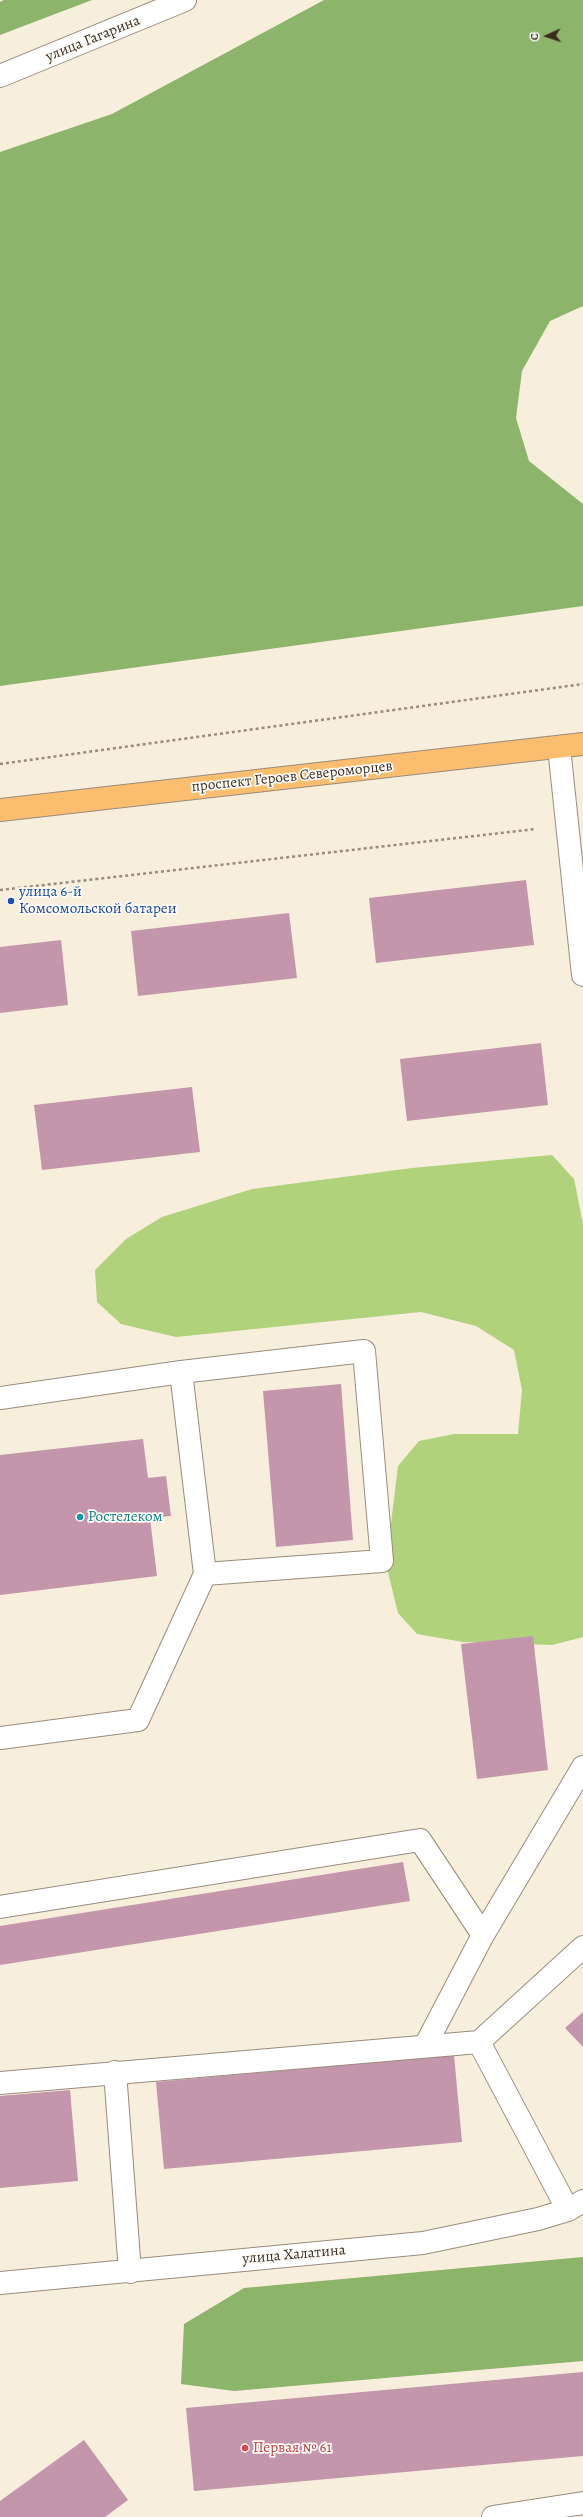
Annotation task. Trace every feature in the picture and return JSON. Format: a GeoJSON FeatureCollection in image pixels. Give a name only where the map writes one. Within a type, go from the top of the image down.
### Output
{"type":"FeatureCollection","features":[{"type":"Feature","properties":{"kind":"main road","name":"проспект Героев Североморцев"},"geometry":{"type":"LineString","coordinates":[[0,810],[583,744]]}},
{"type":"Feature","properties":{"kind":"street","name":"улица Гагарина"},"geometry":{"type":"LineString","coordinates":[[0,76],[185,0]]}},
{"type":"Feature","properties":{"kind":"street"},"geometry":{"type":"LineString","coordinates":[[559,746],[583,975]]}},
{"type":"Feature","properties":{"kind":"street"},"geometry":{"type":"LineString","coordinates":[[0,1398],[181,1372],[364,1351],[382,1561],[205,1574]]}},
{"type":"Feature","properties":{"kind":"street"},"geometry":{"type":"LineString","coordinates":[[0,1738],[138,1720],[205,1574],[181,1372]]}},
{"type":"Feature","properties":{"kind":"street"},"geometry":{"type":"LineString","coordinates":[[425,2046],[483,1935],[583,1767]]}},
{"type":"Feature","properties":{"kind":"street"},"geometry":{"type":"LineString","coordinates":[[0,1907],[420,1840],[483,1935]]}},
{"type":"Feature","properties":{"kind":"street"},"geometry":{"type":"LineString","coordinates":[[0,2083],[479,2042],[583,1947]]}},
{"type":"Feature","properties":{"kind":"street"},"geometry":{"type":"LineString","coordinates":[[479,2042],[576,2206]]}},
{"type":"Feature","properties":{"kind":"street"},"geometry":{"type":"LineString","coordinates":[[115,2072],[130,2272]]}},
{"type":"Feature","properties":{"kind":"street","name":"улица Халатина"},"geometry":{"type":"LineString","coordinates":[[0,2284],[423,2243],[576,2206]]}},
{"type":"Feature","properties":{"kind":"street"},"geometry":{"type":"LineString","coordinates":[[493,2517],[583,2503]]}},
{"type":"Feature","properties":{"kind":"path"},"geometry":{"type":"LineString","coordinates":[[0,764],[583,684]]}},
{"type":"Feature","properties":{"kind":"path"},"geometry":{"type":"LineString","coordinates":[[0,890],[568,825]]}},
{"type":"Feature","properties":{"kind":"green space"},"geometry":{"type":"Polygon","coordinates":[[[4,0],[92,0],[0,35],[0,2],[4,0]]]}},
{"type":"Feature","properties":{"kind":"green space"},"geometry":{"type":"Polygon","coordinates":[[[324,0],[583,0],[583,306],[550,321],[522,371],[516,418],[529,461],[583,504],[583,606],[0,686],[0,152],[112,114],[324,0]]]}},
{"type":"Feature","properties":{"kind":"green space"},"geometry":{"type":"Polygon","coordinates":[[[552,1155],[574,1179],[583,1224],[583,1637],[552,1645],[463,1642],[417,1634],[398,1613],[386,1564],[398,1466],[419,1441],[454,1434],[518,1434],[522,1390],[514,1350],[476,1326],[421,1312],[176,1337],[121,1324],[97,1302],[95,1270],[126,1239],[162,1217],[252,1189],[412,1168],[552,1155]]]}},
{"type":"Feature","properties":{"kind":"green space"},"geometry":{"type":"Polygon","coordinates":[[[583,2257],[583,2361],[234,2391],[181,2384],[184,2324],[244,2288],[583,2257]]]}},
{"type":"Feature","properties":{"kind":"building"},"geometry":{"type":"Polygon","coordinates":[[[526,880],[534,945],[376,963],[369,898],[526,880]]]}},
{"type":"Feature","properties":{"kind":"building"},"geometry":{"type":"Polygon","coordinates":[[[289,913],[297,978],[138,996],[131,931],[289,913]]]}},
{"type":"Feature","properties":{"kind":"building"},"geometry":{"type":"Polygon","coordinates":[[[61,940],[68,1005],[0,1013],[0,947],[61,940]]]}},
{"type":"Feature","properties":{"kind":"building"},"geometry":{"type":"Polygon","coordinates":[[[541,1043],[548,1105],[407,1121],[400,1059],[541,1043]]]}},
{"type":"Feature","properties":{"kind":"building"},"geometry":{"type":"Polygon","coordinates":[[[192,1087],[200,1152],[42,1170],[34,1105],[192,1087]]]}},
{"type":"Feature","properties":{"kind":"building"},"geometry":{"type":"Polygon","coordinates":[[[341,1384],[353,1540],[276,1547],[263,1391],[341,1384]]]}},
{"type":"Feature","properties":{"kind":"building","name":"Ростелеком"},"geometry":{"type":"Polygon","coordinates":[[[143,1439],[148,1478],[166,1476],[171,1516],[150,1518],[157,1576],[0,1595],[0,1455],[143,1439]]]}},
{"type":"Feature","properties":{"kind":"building"},"geometry":{"type":"Polygon","coordinates":[[[533,1636],[548,1770],[477,1779],[461,1644],[533,1636]]]}},
{"type":"Feature","properties":{"kind":"building"},"geometry":{"type":"Polygon","coordinates":[[[403,1862],[410,1901],[0,1965],[0,1926],[403,1862]]]}},
{"type":"Feature","properties":{"kind":"building"},"geometry":{"type":"Polygon","coordinates":[[[583,2012],[583,2047],[565,2028],[583,2012]]]}},
{"type":"Feature","properties":{"kind":"building"},"geometry":{"type":"Polygon","coordinates":[[[454,2055],[462,2142],[164,2169],[156,2082],[454,2055]]]}},
{"type":"Feature","properties":{"kind":"building"},"geometry":{"type":"Polygon","coordinates":[[[70,2090],[78,2181],[0,2188],[0,2096],[70,2090]]]}},
{"type":"Feature","properties":{"kind":"building"},"geometry":{"type":"Polygon","coordinates":[[[583,2372],[583,2456],[194,2491],[186,2408],[583,2372]]]}},
{"type":"Feature","properties":{"kind":"building"},"geometry":{"type":"Polygon","coordinates":[[[84,2440],[128,2500],[105,2517],[0,2517],[0,2501],[84,2440]]]}},
{"type":"Feature","properties":{"kind":"place","name":"улица 6-й Комсомольской батареи"},"geometry":{"type":"Point","coordinates":[11,901]}},
{"type":"Feature","properties":{"kind":"place","name":"Ростелеком"},"geometry":{"type":"Point","coordinates":[80,1517]}},
{"type":"Feature","properties":{"kind":"place","name":"Первая № 61"},"geometry":{"type":"Point","coordinates":[245,2448]}}]}
